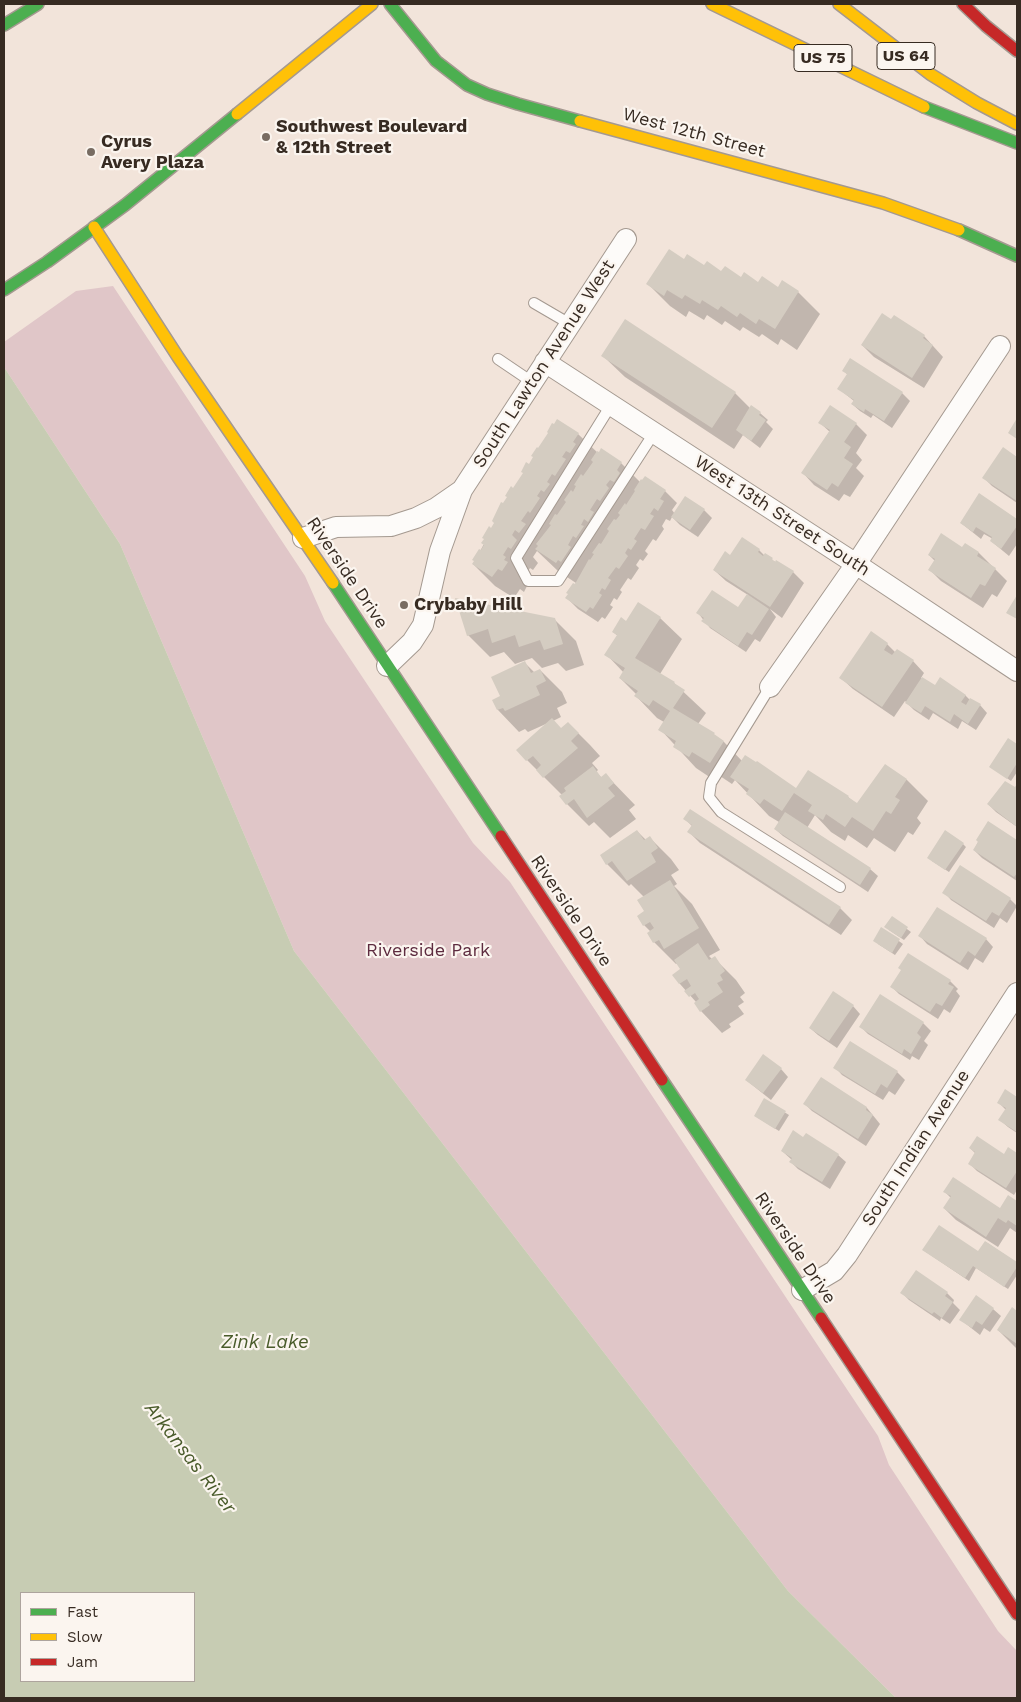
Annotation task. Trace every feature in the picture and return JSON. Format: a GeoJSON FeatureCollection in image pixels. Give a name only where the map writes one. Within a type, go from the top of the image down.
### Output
{"type":"FeatureCollection","features":[{"type":"Feature","properties":{"kind":"main road"},"geometry":{"type":"LineString","coordinates":[[7,22],[38,4]]}},
{"type":"Feature","properties":{"kind":"main road"},"geometry":{"type":"LineString","coordinates":[[4,290],[47,262],[125,205],[372,4]]}},
{"type":"Feature","properties":{"kind":"main road","name":"West 12th Street"},"geometry":{"type":"LineString","coordinates":[[390,4],[420,43],[436,60],[467,85],[487,94],[883,203],[944,224],[1017,256]]}},
{"type":"Feature","properties":{"kind":"main road","name":"US 75"},"geometry":{"type":"LineString","coordinates":[[712,4],[935,112],[1017,142]]}},
{"type":"Feature","properties":{"kind":"main road","name":"US 64"},"geometry":{"type":"LineString","coordinates":[[839,4],[930,74],[977,103],[1017,124]]}},
{"type":"Feature","properties":{"kind":"main road"},"geometry":{"type":"LineString","coordinates":[[963,4],[1017,51]]}},
{"type":"Feature","properties":{"kind":"main road","name":"Riverside Drive"},"geometry":{"type":"LineString","coordinates":[[94,227],[178,357],[303,538],[1017,1614]]}},
{"type":"Feature","properties":{"kind":"street","name":"South Lawton Avenue West"},"geometry":{"type":"LineString","coordinates":[[387,666],[412,642],[423,625],[440,551],[462,490],[626,239]]}},
{"type":"Feature","properties":{"kind":"street"},"geometry":{"type":"LineString","coordinates":[[770,687],[856,564],[1000,346]]}},
{"type":"Feature","properties":{"kind":"street","name":"West 13th Street South"},"geometry":{"type":"LineString","coordinates":[[545,362],[856,564],[1017,672]]}},
{"type":"Feature","properties":{"kind":"street","name":"South Lawton Avenue West"},"geometry":{"type":"LineString","coordinates":[[303,538],[336,527],[391,526],[416,518],[436,508],[462,490]]}},
{"type":"Feature","properties":{"kind":"street","name":"South Indian Avenue"},"geometry":{"type":"LineString","coordinates":[[802,1290],[834,1271],[847,1255],[1017,993]]}},
{"type":"Feature","properties":{"kind":"lane"},"geometry":{"type":"LineString","coordinates":[[534,303],[570,324]]}},
{"type":"Feature","properties":{"kind":"lane"},"geometry":{"type":"LineString","coordinates":[[498,359],[532,382]]}},
{"type":"Feature","properties":{"kind":"lane"},"geometry":{"type":"LineString","coordinates":[[611,405],[516,558],[528,581],[558,581],[654,433]]}},
{"type":"Feature","properties":{"kind":"lane"},"geometry":{"type":"LineString","coordinates":[[770,687],[710,783],[709,797],[721,812],[840,887]]}},
{"type":"Feature","properties":{"kind":"green space","name":"Riverside Park"},"geometry":{"type":"Polygon","coordinates":[[[113,286],[305,576],[325,621],[473,843],[510,882],[878,1436],[889,1465],[998,1631],[1017,1651],[1017,1698],[896,1698],[788,1591],[294,951],[120,544],[4,367],[4,342],[76,291],[113,286]]]}},
{"type":"Feature","properties":{"kind":"water","name":"Zink Lake"},"geometry":{"type":"Polygon","coordinates":[[[4,367],[120,544],[294,951],[788,1591],[896,1698],[4,1698],[4,367]]]}},
{"type":"Feature","properties":{"kind":"building"},"geometry":{"type":"Polygon","coordinates":[[[669,249],[684,259],[687,254],[704,265],[707,261],[721,271],[725,266],[741,277],[744,272],[758,282],[762,276],[778,287],[782,280],[799,291],[775,329],[759,319],[756,324],[740,313],[737,317],[721,306],[718,310],[702,300],[700,304],[685,295],[682,299],[667,290],[664,296],[646,284],[669,249]]]}},
{"type":"Feature","properties":{"kind":"building"},"geometry":{"type":"Polygon","coordinates":[[[882,313],[891,319],[894,315],[925,335],[923,338],[933,345],[912,378],[861,345],[882,313]]]}},
{"type":"Feature","properties":{"kind":"building"},"geometry":{"type":"Polygon","coordinates":[[[625,319],[736,392],[712,428],[601,356],[625,319]]]}},
{"type":"Feature","properties":{"kind":"building"},"geometry":{"type":"Polygon","coordinates":[[[850,358],[903,392],[884,421],[865,409],[864,412],[851,404],[854,400],[837,389],[847,374],[842,371],[850,358]]]}},
{"type":"Feature","properties":{"kind":"building"},"geometry":{"type":"Polygon","coordinates":[[[751,405],[761,412],[759,415],[766,420],[751,441],[736,430],[751,405]]]}},
{"type":"Feature","properties":{"kind":"building"},"geometry":{"type":"Polygon","coordinates":[[[830,405],[857,423],[844,442],[851,447],[844,458],[853,464],[838,487],[832,483],[827,490],[801,473],[830,430],[818,423],[830,405]]]}},
{"type":"Feature","properties":{"kind":"building"},"geometry":{"type":"Polygon","coordinates":[[[1017,418],[1017,439],[1008,433],[1017,418]]]}},
{"type":"Feature","properties":{"kind":"building"},"geometry":{"type":"Polygon","coordinates":[[[557,419],[579,433],[573,442],[576,444],[570,453],[566,451],[562,457],[566,459],[555,476],[552,474],[547,482],[550,484],[544,492],[541,490],[537,496],[540,498],[530,513],[528,511],[521,521],[526,524],[519,533],[515,530],[512,535],[517,540],[511,549],[508,547],[503,555],[506,557],[504,560],[508,562],[502,571],[498,569],[492,577],[472,564],[474,561],[472,560],[484,545],[481,543],[484,539],[482,538],[489,526],[491,528],[494,523],[492,521],[501,502],[503,503],[511,486],[513,488],[523,473],[521,472],[526,462],[529,464],[533,457],[531,456],[548,433],[552,423],[554,424],[557,419]]]}},
{"type":"Feature","properties":{"kind":"building"},"geometry":{"type":"Polygon","coordinates":[[[1003,447],[1017,457],[1017,501],[982,478],[1003,447]]]}},
{"type":"Feature","properties":{"kind":"building"},"geometry":{"type":"Polygon","coordinates":[[[601,448],[622,462],[617,470],[620,473],[614,482],[610,480],[606,485],[609,488],[600,501],[597,499],[590,510],[594,512],[588,522],[584,519],[581,525],[584,526],[576,538],[573,536],[568,545],[571,547],[561,562],[558,560],[556,563],[535,549],[538,546],[536,544],[551,525],[549,524],[555,514],[557,515],[566,502],[564,500],[571,490],[573,492],[576,486],[574,485],[581,474],[583,476],[593,462],[591,460],[601,448]]]}},
{"type":"Feature","properties":{"kind":"building"},"geometry":{"type":"Polygon","coordinates":[[[645,476],[666,490],[660,499],[664,501],[658,511],[654,508],[650,514],[654,516],[645,530],[641,528],[634,539],[637,541],[631,550],[628,548],[625,553],[628,556],[619,569],[616,567],[608,578],[611,580],[605,590],[602,588],[599,593],[602,595],[593,609],[590,607],[586,612],[565,598],[568,594],[566,593],[573,583],[575,584],[589,559],[594,554],[592,553],[599,543],[601,544],[609,531],[607,529],[614,519],[616,520],[620,515],[618,513],[625,503],[626,505],[641,479],[645,476]]]}},
{"type":"Feature","properties":{"kind":"building"},"geometry":{"type":"Polygon","coordinates":[[[979,493],[1017,519],[1017,526],[1001,549],[990,541],[992,537],[976,527],[973,532],[960,523],[979,493]]]}},
{"type":"Feature","properties":{"kind":"building"},"geometry":{"type":"Polygon","coordinates":[[[685,496],[705,509],[690,530],[671,517],[685,496]]]}},
{"type":"Feature","properties":{"kind":"building"},"geometry":{"type":"Polygon","coordinates":[[[941,533],[962,547],[965,543],[979,552],[977,556],[996,568],[985,586],[980,584],[971,598],[928,570],[935,559],[928,555],[941,533]]]}},
{"type":"Feature","properties":{"kind":"building"},"geometry":{"type":"Polygon","coordinates":[[[742,537],[760,549],[758,552],[763,556],[765,553],[773,558],[775,562],[776,560],[794,571],[770,607],[713,570],[725,551],[730,555],[742,537]]]}},
{"type":"Feature","properties":{"kind":"building"},"geometry":{"type":"Polygon","coordinates":[[[712,590],[738,607],[747,594],[769,609],[752,635],[747,632],[738,646],[701,621],[704,618],[696,613],[712,590]]]}},
{"type":"Feature","properties":{"kind":"building"},"geometry":{"type":"Polygon","coordinates":[[[1017,595],[1017,619],[1006,613],[1017,595]]]}},
{"type":"Feature","properties":{"kind":"building"},"geometry":{"type":"Polygon","coordinates":[[[455,598],[555,618],[563,644],[544,650],[540,640],[519,647],[515,635],[492,643],[488,629],[467,636],[455,598]]]}},
{"type":"Feature","properties":{"kind":"building"},"geometry":{"type":"Polygon","coordinates":[[[638,602],[661,617],[635,658],[685,690],[673,708],[715,733],[724,741],[710,763],[692,752],[689,757],[673,747],[676,741],[658,730],[670,711],[653,700],[649,706],[634,696],[638,691],[619,678],[625,668],[604,655],[617,635],[612,632],[621,617],[626,621],[638,602]]]}},
{"type":"Feature","properties":{"kind":"building"},"geometry":{"type":"Polygon","coordinates":[[[871,631],[888,643],[884,650],[892,655],[897,649],[914,660],[882,707],[839,678],[871,631]]]}},
{"type":"Feature","properties":{"kind":"building"},"geometry":{"type":"Polygon","coordinates":[[[525,661],[531,673],[540,669],[546,681],[536,686],[540,695],[505,711],[503,708],[497,710],[492,700],[500,696],[491,677],[525,661]]]}},
{"type":"Feature","properties":{"kind":"building"},"geometry":{"type":"Polygon","coordinates":[[[922,677],[935,685],[940,677],[966,695],[961,702],[966,705],[970,698],[981,704],[968,724],[954,714],[950,722],[925,706],[921,713],[905,703],[922,677]]]}},
{"type":"Feature","properties":{"kind":"building"},"geometry":{"type":"Polygon","coordinates":[[[552,718],[561,728],[568,722],[579,733],[571,741],[578,748],[543,778],[536,770],[541,765],[533,756],[526,761],[516,750],[552,718]]]}},
{"type":"Feature","properties":{"kind":"building"},"geometry":{"type":"Polygon","coordinates":[[[1008,738],[1017,744],[1017,763],[1007,779],[989,767],[1008,738]]]}},
{"type":"Feature","properties":{"kind":"building"},"geometry":{"type":"Polygon","coordinates":[[[745,755],[796,788],[808,770],[857,803],[885,764],[907,779],[895,797],[900,800],[891,814],[886,811],[873,831],[852,817],[845,827],[826,814],[823,820],[808,811],[812,805],[794,793],[782,811],[764,799],[760,804],[746,794],[749,789],[730,777],[745,755]]]}},
{"type":"Feature","properties":{"kind":"building"},"geometry":{"type":"Polygon","coordinates":[[[593,766],[601,777],[606,773],[614,783],[608,788],[615,796],[587,818],[574,799],[566,805],[559,796],[566,791],[564,788],[593,766]]]}},
{"type":"Feature","properties":{"kind":"building"},"geometry":{"type":"Polygon","coordinates":[[[1005,781],[1015,787],[1017,784],[1017,827],[987,804],[1005,781]]]}},
{"type":"Feature","properties":{"kind":"building"},"geometry":{"type":"Polygon","coordinates":[[[690,809],[841,907],[829,925],[687,832],[692,825],[683,819],[690,809]]]}},
{"type":"Feature","properties":{"kind":"building"},"geometry":{"type":"Polygon","coordinates":[[[785,812],[871,868],[860,885],[774,829],[785,812]]]}},
{"type":"Feature","properties":{"kind":"building"},"geometry":{"type":"Polygon","coordinates":[[[988,821],[1017,840],[1017,873],[1014,877],[973,850],[978,842],[976,840],[988,821]]]}},
{"type":"Feature","properties":{"kind":"building"},"geometry":{"type":"Polygon","coordinates":[[[637,830],[644,840],[650,836],[658,848],[651,853],[656,862],[627,881],[612,861],[606,865],[600,855],[637,830]]]}},
{"type":"Feature","properties":{"kind":"building"},"geometry":{"type":"Polygon","coordinates":[[[945,830],[964,843],[945,870],[927,858],[945,830]]]}},
{"type":"Feature","properties":{"kind":"building"},"geometry":{"type":"Polygon","coordinates":[[[960,865],[1011,898],[999,916],[992,912],[986,921],[942,893],[960,865]]]}},
{"type":"Feature","properties":{"kind":"building"},"geometry":{"type":"Polygon","coordinates":[[[670,880],[699,928],[664,949],[659,940],[653,943],[647,933],[654,928],[650,922],[643,926],[637,916],[644,911],[637,900],[670,880]]]}},
{"type":"Feature","properties":{"kind":"building"},"geometry":{"type":"Polygon","coordinates":[[[937,907],[987,938],[975,956],[968,951],[960,963],[918,936],[937,907]]]}},
{"type":"Feature","properties":{"kind":"building"},"geometry":{"type":"Polygon","coordinates":[[[892,916],[908,927],[901,938],[884,927],[892,916]]]}},
{"type":"Feature","properties":{"kind":"building"},"geometry":{"type":"Polygon","coordinates":[[[881,927],[900,939],[892,953],[873,941],[881,927]]]}},
{"type":"Feature","properties":{"kind":"building"},"geometry":{"type":"Polygon","coordinates":[[[698,943],[709,960],[715,956],[725,971],[720,975],[723,980],[717,983],[723,992],[708,1002],[710,1005],[700,1012],[694,1003],[699,999],[695,993],[689,997],[684,991],[691,986],[687,979],[679,984],[672,975],[680,969],[674,960],[698,943]]]}},
{"type":"Feature","properties":{"kind":"building"},"geometry":{"type":"Polygon","coordinates":[[[908,953],[951,980],[948,984],[954,987],[942,1006],[936,1003],[930,1012],[890,987],[901,970],[898,968],[908,953]]]}},
{"type":"Feature","properties":{"kind":"building"},"geometry":{"type":"Polygon","coordinates":[[[833,991],[854,1005],[829,1041],[809,1028],[833,991]]]}},
{"type":"Feature","properties":{"kind":"building"},"geometry":{"type":"Polygon","coordinates":[[[880,994],[924,1022],[917,1033],[921,1037],[911,1054],[904,1049],[902,1054],[859,1027],[880,994]]]}},
{"type":"Feature","properties":{"kind":"building"},"geometry":{"type":"Polygon","coordinates":[[[850,1041],[898,1071],[887,1088],[881,1084],[875,1094],[833,1068],[850,1041]]]}},
{"type":"Feature","properties":{"kind":"building"},"geometry":{"type":"Polygon","coordinates":[[[763,1054],[782,1068],[763,1093],[745,1080],[763,1054]]]}},
{"type":"Feature","properties":{"kind":"building"},"geometry":{"type":"Polygon","coordinates":[[[821,1077],[867,1107],[866,1110],[873,1115],[858,1139],[803,1104],[821,1077]]]}},
{"type":"Feature","properties":{"kind":"building"},"geometry":{"type":"Polygon","coordinates":[[[1005,1089],[1017,1097],[1017,1132],[998,1120],[1006,1108],[997,1103],[1005,1089]]]}},
{"type":"Feature","properties":{"kind":"building"},"geometry":{"type":"Polygon","coordinates":[[[764,1098],[786,1111],[775,1129],[754,1116],[764,1098]]]}},
{"type":"Feature","properties":{"kind":"building"},"geometry":{"type":"Polygon","coordinates":[[[793,1130],[803,1137],[806,1133],[839,1154],[822,1182],[789,1162],[792,1158],[781,1151],[793,1130]]]}},
{"type":"Feature","properties":{"kind":"building"},"geometry":{"type":"Polygon","coordinates":[[[977,1136],[1004,1154],[1008,1147],[1017,1153],[1017,1171],[1006,1188],[968,1164],[975,1152],[969,1148],[977,1136]]]}},
{"type":"Feature","properties":{"kind":"building"},"geometry":{"type":"Polygon","coordinates":[[[953,1177],[1000,1208],[1008,1195],[1017,1201],[1017,1226],[1008,1220],[1006,1223],[998,1218],[986,1237],[943,1208],[951,1196],[943,1192],[953,1177]]]}},
{"type":"Feature","properties":{"kind":"building"},"geometry":{"type":"Polygon","coordinates":[[[939,1225],[978,1251],[985,1241],[1017,1262],[1017,1267],[1004,1287],[973,1266],[965,1278],[922,1250],[939,1225]]]}},
{"type":"Feature","properties":{"kind":"building"},"geometry":{"type":"Polygon","coordinates":[[[916,1270],[948,1292],[945,1296],[953,1302],[942,1318],[934,1312],[932,1314],[900,1293],[916,1270]]]}},
{"type":"Feature","properties":{"kind":"building"},"geometry":{"type":"Polygon","coordinates":[[[976,1295],[994,1308],[982,1325],[976,1321],[972,1328],[959,1320],[976,1295]]]}},
{"type":"Feature","properties":{"kind":"building"},"geometry":{"type":"Polygon","coordinates":[[[1012,1307],[1017,1311],[1017,1344],[997,1330],[1012,1307]]]}},
{"type":"Feature","properties":{"kind":"traffic: fast"},"geometry":{"type":"LineString","coordinates":[[4,25],[38,4]]}},
{"type":"Feature","properties":{"kind":"traffic: fast"},"geometry":{"type":"LineString","coordinates":[[390,4],[436,61],[467,85],[518,104],[580,121]]}},
{"type":"Feature","properties":{"kind":"traffic: fast"},"geometry":{"type":"LineString","coordinates":[[924,107],[1017,143]]}},
{"type":"Feature","properties":{"kind":"traffic: fast"},"geometry":{"type":"LineString","coordinates":[[4,290],[47,262],[125,205],[237,114]]}},
{"type":"Feature","properties":{"kind":"traffic: fast"},"geometry":{"type":"LineString","coordinates":[[959,230],[1017,256]]}},
{"type":"Feature","properties":{"kind":"traffic: fast"},"geometry":{"type":"LineString","coordinates":[[333,583],[501,836]]}},
{"type":"Feature","properties":{"kind":"traffic: fast"},"geometry":{"type":"LineString","coordinates":[[662,1080],[821,1318]]}},
{"type":"Feature","properties":{"kind":"traffic: slow"},"geometry":{"type":"LineString","coordinates":[[237,114],[372,4]]}},
{"type":"Feature","properties":{"kind":"traffic: slow"},"geometry":{"type":"LineString","coordinates":[[712,4],[924,107]]}},
{"type":"Feature","properties":{"kind":"traffic: slow"},"geometry":{"type":"LineString","coordinates":[[839,4],[930,74],[977,103],[1017,124]]}},
{"type":"Feature","properties":{"kind":"traffic: slow"},"geometry":{"type":"LineString","coordinates":[[580,121],[883,203],[959,230]]}},
{"type":"Feature","properties":{"kind":"traffic: slow"},"geometry":{"type":"LineString","coordinates":[[94,227],[178,357],[333,583]]}},
{"type":"Feature","properties":{"kind":"traffic: jam"},"geometry":{"type":"LineString","coordinates":[[963,4],[1017,51]]}},
{"type":"Feature","properties":{"kind":"traffic: jam"},"geometry":{"type":"LineString","coordinates":[[501,836],[662,1080]]}},
{"type":"Feature","properties":{"kind":"traffic: jam"},"geometry":{"type":"LineString","coordinates":[[821,1318],[1017,1614]]}},
{"type":"Feature","properties":{"kind":"place","name":"Southwest Boulevard & 12th Street"},"geometry":{"type":"Point","coordinates":[266,137]}},
{"type":"Feature","properties":{"kind":"place","name":"Cyrus Avery Plaza"},"geometry":{"type":"Point","coordinates":[91,152]}},
{"type":"Feature","properties":{"kind":"place","name":"Crybaby Hill"},"geometry":{"type":"Point","coordinates":[404,605]}},
{"type":"Feature","properties":{"kind":"water label","name":"Arkansas River"},"geometry":{"type":"Point","coordinates":[190,1458]}}]}
